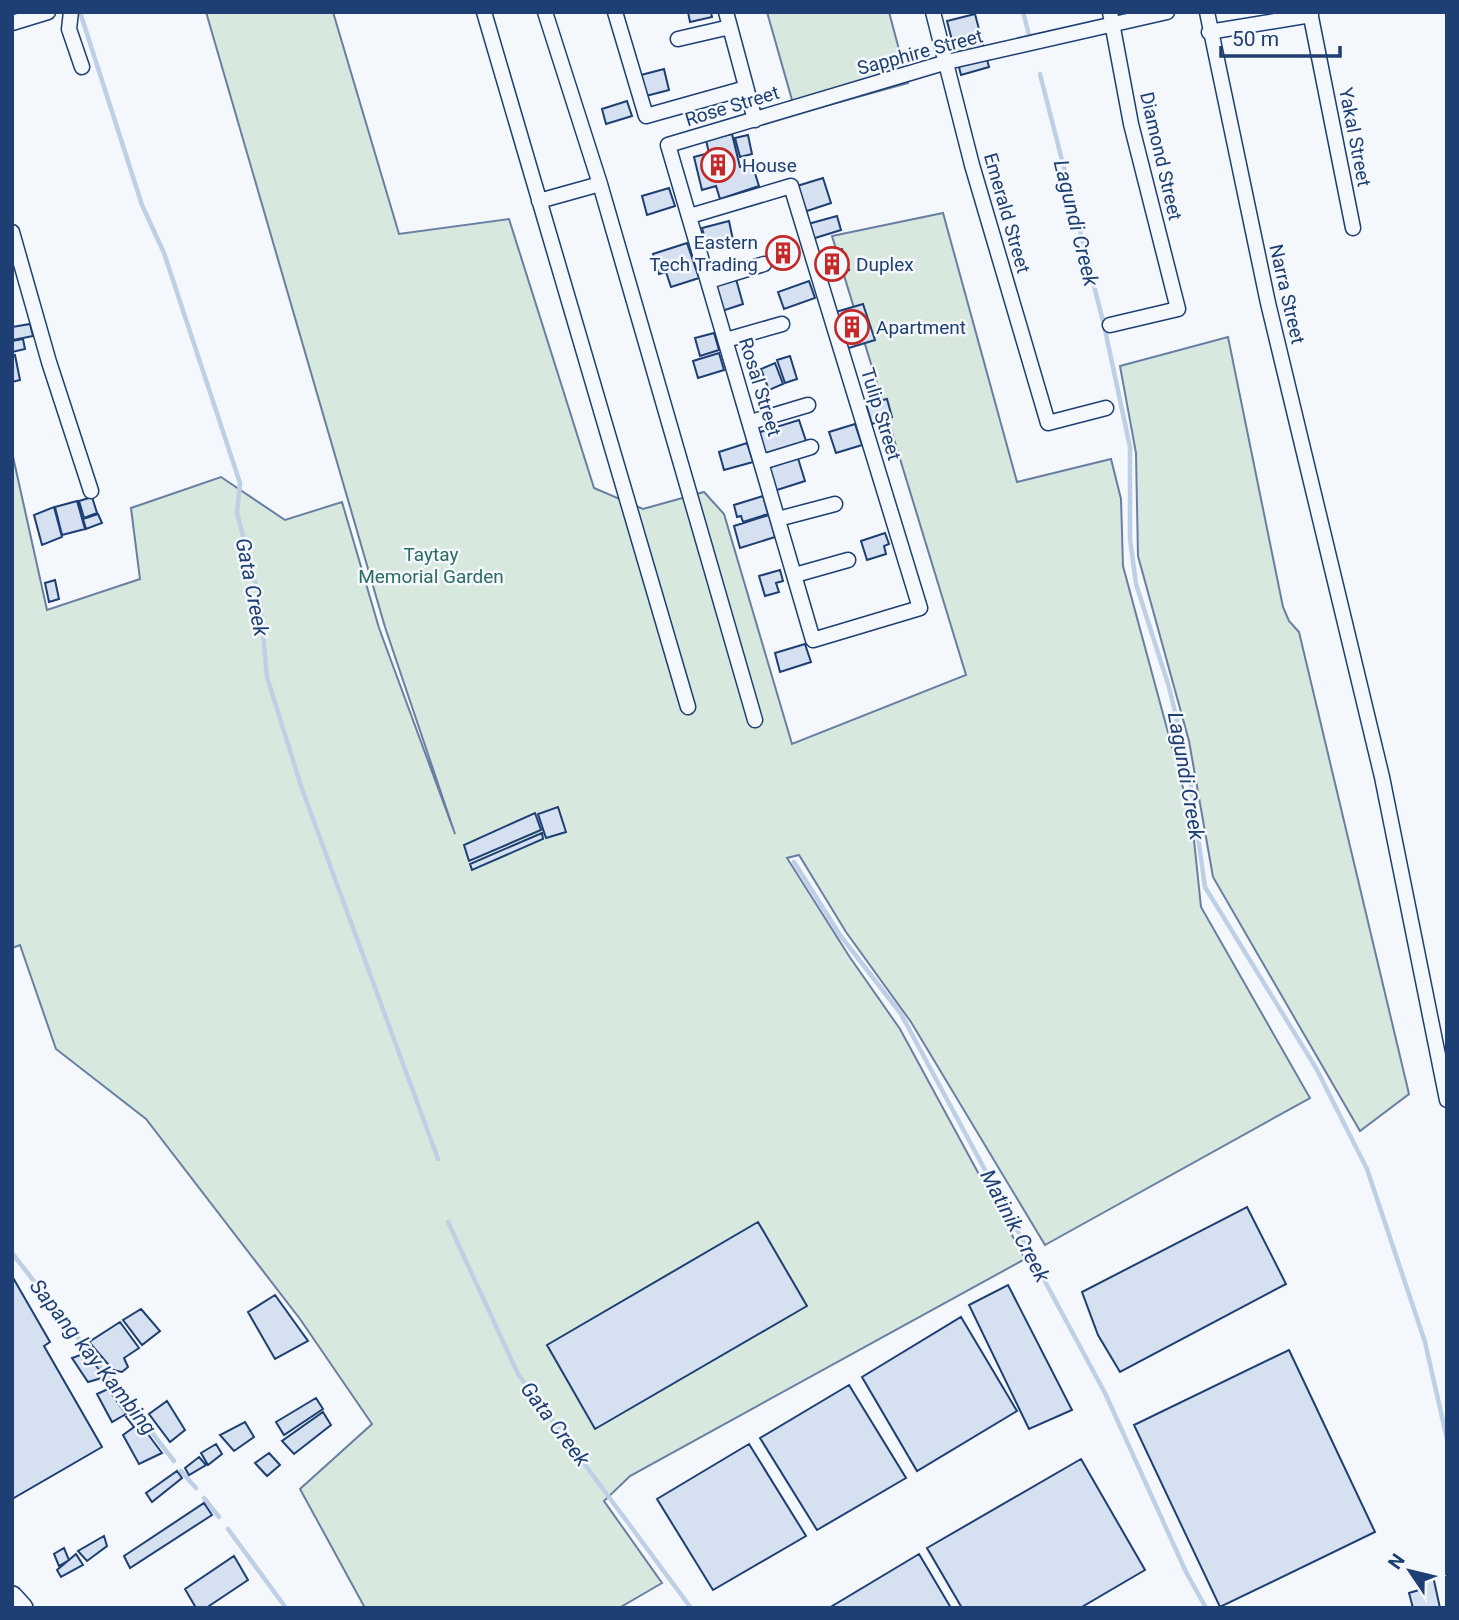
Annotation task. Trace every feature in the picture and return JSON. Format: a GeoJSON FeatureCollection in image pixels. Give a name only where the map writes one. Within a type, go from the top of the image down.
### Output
{"type":"FeatureCollection","features":[{"type":"Feature","properties":{"kind":"main road"},"geometry":{"type":"LineString","coordinates":[[12,1597],[22,1608]]}},
{"type":"Feature","properties":{"kind":"street"},"geometry":{"type":"LineString","coordinates":[[12,23],[48,12]]}},
{"type":"Feature","properties":{"kind":"street"},"geometry":{"type":"LineString","coordinates":[[71,12],[69,30],[82,67]]}},
{"type":"Feature","properties":{"kind":"street"},"geometry":{"type":"LineString","coordinates":[[484,12],[688,707]]}},
{"type":"Feature","properties":{"kind":"street"},"geometry":{"type":"LineString","coordinates":[[545,12],[600,184],[755,720]]}},
{"type":"Feature","properties":{"kind":"street"},"geometry":{"type":"LineString","coordinates":[[615,12],[646,116],[746,88]]}},
{"type":"Feature","properties":{"kind":"street"},"geometry":{"type":"LineString","coordinates":[[726,12],[755,120]]}},
{"type":"Feature","properties":{"kind":"street","name":"Emerald Street"},"geometry":{"type":"LineString","coordinates":[[933,12],[972,165],[1048,423],[1107,408]]}},
{"type":"Feature","properties":{"kind":"street","name":"Sapphire Street"},"geometry":{"type":"LineString","coordinates":[[807,103],[947,62],[1112,19],[1167,12]]}},
{"type":"Feature","properties":{"kind":"street","name":"Narra Street"},"geometry":{"type":"LineString","coordinates":[[1207,12],[1209,32],[1268,303],[1338,583],[1393,831],[1447,1100]]}},
{"type":"Feature","properties":{"kind":"street"},"geometry":{"type":"LineString","coordinates":[[1209,32],[1311,13]]}},
{"type":"Feature","properties":{"kind":"street","name":"Yakal Street"},"geometry":{"type":"LineString","coordinates":[[1311,13],[1353,228]]}},
{"type":"Feature","properties":{"kind":"street","name":"Diamond Street"},"geometry":{"type":"LineString","coordinates":[[1110,325],[1178,309],[1131,124],[1112,19]]}},
{"type":"Feature","properties":{"kind":"street"},"geometry":{"type":"LineString","coordinates":[[678,40],[730,27]]}},
{"type":"Feature","properties":{"kind":"street","name":"Rose Street"},"geometry":{"type":"LineString","coordinates":[[668,145],[807,103]]}},
{"type":"Feature","properties":{"kind":"street","name":"Rosal Street"},"geometry":{"type":"LineString","coordinates":[[668,145],[813,640]]}},
{"type":"Feature","properties":{"kind":"street"},"geometry":{"type":"LineString","coordinates":[[539,201],[600,184]]}},
{"type":"Feature","properties":{"kind":"street","name":"Tulip Street"},"geometry":{"type":"LineString","coordinates":[[690,216],[792,186],[920,607],[813,640]]}},
{"type":"Feature","properties":{"kind":"street"},"geometry":{"type":"LineString","coordinates":[[12,232],[49,362],[91,491]]}},
{"type":"Feature","properties":{"kind":"street"},"geometry":{"type":"LineString","coordinates":[[709,281],[764,264]]}},
{"type":"Feature","properties":{"kind":"street"},"geometry":{"type":"LineString","coordinates":[[726,340],[782,324]]}},
{"type":"Feature","properties":{"kind":"street"},"geometry":{"type":"LineString","coordinates":[[751,422],[808,405]]}},
{"type":"Feature","properties":{"kind":"street"},"geometry":{"type":"LineString","coordinates":[[762,462],[811,447]]}},
{"type":"Feature","properties":{"kind":"street"},"geometry":{"type":"LineString","coordinates":[[778,519],[835,504]]}},
{"type":"Feature","properties":{"kind":"street"},"geometry":{"type":"LineString","coordinates":[[795,575],[848,560]]}},
{"type":"Feature","properties":{"kind":"green space","name":"Taytay Memorial Garden"},"geometry":{"type":"Polygon","coordinates":[[[206,12],[333,12],[399,234],[509,219],[594,488],[643,509],[704,492],[724,514],[792,744],[966,675],[832,236],[943,213],[1017,482],[1111,459],[1121,499],[1123,566],[1192,821],[1201,907],[1310,1098],[1045,1245],[911,1022],[846,932],[799,855],[787,858],[849,956],[900,1029],[1025,1259],[630,1476],[604,1501],[662,1583],[619,1608],[365,1608],[300,1489],[372,1424],[300,1319],[146,1119],[56,1049],[20,945],[12,948],[12,452],[47,610],[140,579],[131,508],[221,477],[285,520],[342,502],[379,628],[455,834],[385,627],[206,12]]]}},
{"type":"Feature","properties":{"kind":"green space"},"geometry":{"type":"Polygon","coordinates":[[[767,12],[889,12],[908,83],[796,114],[767,12]]]}},
{"type":"Feature","properties":{"kind":"green space"},"geometry":{"type":"Polygon","coordinates":[[[1228,337],[1283,607],[1289,621],[1299,632],[1409,1094],[1360,1131],[1213,877],[1189,741],[1138,556],[1136,453],[1120,366],[1228,337]]]}},
{"type":"Feature","properties":{"kind":"building"},"geometry":{"type":"Polygon","coordinates":[[[688,12],[711,12],[712,17],[690,22],[688,12]]]}},
{"type":"Feature","properties":{"kind":"building"},"geometry":{"type":"Polygon","coordinates":[[[975,14],[989,67],[961,75],[947,21],[975,14]]]}},
{"type":"Feature","properties":{"kind":"building"},"geometry":{"type":"Polygon","coordinates":[[[664,69],[669,90],[646,96],[641,75],[664,69]]]}},
{"type":"Feature","properties":{"kind":"building"},"geometry":{"type":"Polygon","coordinates":[[[627,101],[632,116],[606,124],[602,109],[627,101]]]}},
{"type":"Feature","properties":{"kind":"building","name":"House"},"geometry":{"type":"Polygon","coordinates":[[[732,134],[740,167],[752,164],[759,186],[720,199],[716,186],[702,190],[694,157],[709,153],[706,140],[732,134]]]}},
{"type":"Feature","properties":{"kind":"building","name":"House"},"geometry":{"type":"Polygon","coordinates":[[[748,135],[752,154],[740,157],[735,138],[748,135]]]}},
{"type":"Feature","properties":{"kind":"building","name":"House"},"geometry":{"type":"Polygon","coordinates":[[[823,178],[831,203],[804,212],[797,186],[823,178]]]}},
{"type":"Feature","properties":{"kind":"building"},"geometry":{"type":"Polygon","coordinates":[[[669,188],[675,206],[647,215],[642,196],[669,188]]]}},
{"type":"Feature","properties":{"kind":"building","name":"House"},"geometry":{"type":"Polygon","coordinates":[[[837,216],[841,230],[812,239],[808,224],[837,216]]]}},
{"type":"Feature","properties":{"kind":"building","name":"House"},"geometry":{"type":"Polygon","coordinates":[[[729,221],[733,240],[707,246],[702,228],[729,221]]]}},
{"type":"Feature","properties":{"kind":"building","name":"Eastern Tech Trading"},"geometry":{"type":"Polygon","coordinates":[[[781,239],[784,248],[792,246],[795,256],[790,258],[791,265],[777,269],[776,263],[771,264],[768,254],[775,252],[773,242],[781,239]]]}},
{"type":"Feature","properties":{"kind":"building"},"geometry":{"type":"Polygon","coordinates":[[[687,243],[699,278],[671,287],[666,272],[659,274],[653,254],[687,243]]]}},
{"type":"Feature","properties":{"kind":"building","name":"Duplex"},"geometry":{"type":"Polygon","coordinates":[[[842,249],[849,270],[822,279],[816,258],[842,249]]]}},
{"type":"Feature","properties":{"kind":"building"},"geometry":{"type":"Polygon","coordinates":[[[736,279],[743,304],[722,311],[714,286],[736,279]]]}},
{"type":"Feature","properties":{"kind":"building"},"geometry":{"type":"Polygon","coordinates":[[[809,281],[815,298],[784,309],[778,292],[809,281]]]}},
{"type":"Feature","properties":{"kind":"building","name":"Apartment"},"geometry":{"type":"Polygon","coordinates":[[[863,304],[875,340],[839,351],[829,314],[863,304]]]}},
{"type":"Feature","properties":{"kind":"building"},"geometry":{"type":"Polygon","coordinates":[[[30,324],[33,336],[13,340],[12,327],[30,324]]]}},
{"type":"Feature","properties":{"kind":"building"},"geometry":{"type":"Polygon","coordinates":[[[714,333],[719,350],[700,356],[695,338],[714,333]]]}},
{"type":"Feature","properties":{"kind":"building"},"geometry":{"type":"Polygon","coordinates":[[[23,339],[25,349],[12,352],[12,341],[23,339]]]}},
{"type":"Feature","properties":{"kind":"building"},"geometry":{"type":"Polygon","coordinates":[[[719,353],[724,370],[698,378],[693,361],[719,353]]]}},
{"type":"Feature","properties":{"kind":"building"},"geometry":{"type":"Polygon","coordinates":[[[15,355],[20,380],[12,382],[12,356],[15,355]]]}},
{"type":"Feature","properties":{"kind":"building"},"geometry":{"type":"Polygon","coordinates":[[[790,356],[797,379],[785,383],[777,360],[790,356]]]}},
{"type":"Feature","properties":{"kind":"building"},"geometry":{"type":"Polygon","coordinates":[[[775,363],[783,384],[769,390],[761,369],[775,363]]]}},
{"type":"Feature","properties":{"kind":"building"},"geometry":{"type":"Polygon","coordinates":[[[887,399],[892,417],[872,424],[866,404],[887,399]]]}},
{"type":"Feature","properties":{"kind":"building"},"geometry":{"type":"Polygon","coordinates":[[[799,420],[807,444],[764,457],[757,433],[799,420]]]}},
{"type":"Feature","properties":{"kind":"building"},"geometry":{"type":"Polygon","coordinates":[[[855,424],[862,445],[836,453],[829,432],[855,424]]]}},
{"type":"Feature","properties":{"kind":"building"},"geometry":{"type":"Polygon","coordinates":[[[747,443],[753,462],[724,470],[719,452],[747,443]]]}},
{"type":"Feature","properties":{"kind":"building"},"geometry":{"type":"Polygon","coordinates":[[[797,455],[805,481],[774,491],[767,464],[797,455]]]}},
{"type":"Feature","properties":{"kind":"building"},"geometry":{"type":"Polygon","coordinates":[[[763,496],[768,514],[743,522],[741,516],[737,517],[734,505],[763,496]]]}},
{"type":"Feature","properties":{"kind":"building"},"geometry":{"type":"Polygon","coordinates":[[[92,497],[97,513],[84,518],[79,501],[92,497]]]}},
{"type":"Feature","properties":{"kind":"building"},"geometry":{"type":"Polygon","coordinates":[[[77,501],[85,529],[62,535],[55,507],[77,501]]]}},
{"type":"Feature","properties":{"kind":"building"},"geometry":{"type":"Polygon","coordinates":[[[54,507],[62,537],[42,545],[34,515],[54,507]]]}},
{"type":"Feature","properties":{"kind":"building"},"geometry":{"type":"Polygon","coordinates":[[[98,514],[102,523],[86,529],[83,519],[98,514]]]}},
{"type":"Feature","properties":{"kind":"building"},"geometry":{"type":"Polygon","coordinates":[[[769,515],[775,537],[740,548],[734,526],[769,515]]]}},
{"type":"Feature","properties":{"kind":"building"},"geometry":{"type":"Polygon","coordinates":[[[885,533],[889,544],[884,546],[886,554],[867,560],[861,541],[885,533]]]}},
{"type":"Feature","properties":{"kind":"building"},"geometry":{"type":"Polygon","coordinates":[[[780,570],[783,581],[776,583],[779,592],[765,596],[759,576],[780,570]]]}},
{"type":"Feature","properties":{"kind":"building"},"geometry":{"type":"Polygon","coordinates":[[[55,580],[59,599],[49,602],[45,583],[55,580]]]}},
{"type":"Feature","properties":{"kind":"building"},"geometry":{"type":"Polygon","coordinates":[[[805,644],[811,662],[780,672],[775,653],[805,644]]]}},
{"type":"Feature","properties":{"kind":"building"},"geometry":{"type":"Polygon","coordinates":[[[558,807],[566,832],[546,838],[538,814],[558,807]]]}},
{"type":"Feature","properties":{"kind":"building"},"geometry":{"type":"Polygon","coordinates":[[[535,813],[541,830],[469,861],[464,845],[535,813]]]}},
{"type":"Feature","properties":{"kind":"building"},"geometry":{"type":"Polygon","coordinates":[[[542,833],[543,839],[472,870],[470,864],[542,833]]]}},
{"type":"Feature","properties":{"kind":"building"},"geometry":{"type":"Polygon","coordinates":[[[1247,1207],[1286,1284],[1120,1372],[1098,1335],[1082,1292],[1247,1207]]]}},
{"type":"Feature","properties":{"kind":"building"},"geometry":{"type":"Polygon","coordinates":[[[758,1222],[807,1306],[595,1429],[547,1345],[758,1222]]]}},
{"type":"Feature","properties":{"kind":"building"},"geometry":{"type":"Polygon","coordinates":[[[12,1276],[50,1342],[44,1346],[102,1447],[12,1499],[12,1276]]]}},
{"type":"Feature","properties":{"kind":"building"},"geometry":{"type":"Polygon","coordinates":[[[1008,1285],[1072,1410],[1029,1429],[969,1305],[1008,1285]]]}},
{"type":"Feature","properties":{"kind":"building"},"geometry":{"type":"Polygon","coordinates":[[[275,1295],[308,1341],[275,1359],[248,1312],[275,1295]]]}},
{"type":"Feature","properties":{"kind":"building"},"geometry":{"type":"Polygon","coordinates":[[[141,1309],[160,1331],[142,1345],[123,1320],[141,1309]]]}},
{"type":"Feature","properties":{"kind":"building"},"geometry":{"type":"Polygon","coordinates":[[[961,1317],[1017,1411],[917,1471],[862,1377],[961,1317]]]}},
{"type":"Feature","properties":{"kind":"building"},"geometry":{"type":"Polygon","coordinates":[[[120,1322],[139,1348],[124,1358],[128,1367],[122,1372],[113,1370],[89,1342],[120,1322]]]}},
{"type":"Feature","properties":{"kind":"building"},"geometry":{"type":"Polygon","coordinates":[[[1289,1350],[1375,1532],[1220,1607],[1134,1425],[1289,1350]]]}},
{"type":"Feature","properties":{"kind":"building"},"geometry":{"type":"Polygon","coordinates":[[[86,1353],[119,1395],[117,1396],[102,1378],[88,1382],[72,1358],[86,1353]]]}},
{"type":"Feature","properties":{"kind":"building"},"geometry":{"type":"Polygon","coordinates":[[[849,1385],[906,1478],[817,1530],[760,1438],[849,1385]]]}},
{"type":"Feature","properties":{"kind":"building"},"geometry":{"type":"Polygon","coordinates":[[[108,1389],[126,1414],[112,1422],[97,1394],[108,1389]]]}},
{"type":"Feature","properties":{"kind":"building"},"geometry":{"type":"Polygon","coordinates":[[[316,1398],[323,1409],[284,1435],[276,1422],[316,1398]]]}},
{"type":"Feature","properties":{"kind":"building"},"geometry":{"type":"Polygon","coordinates":[[[167,1401],[185,1430],[170,1442],[149,1414],[167,1401]]]}},
{"type":"Feature","properties":{"kind":"building"},"geometry":{"type":"Polygon","coordinates":[[[323,1412],[331,1425],[294,1454],[282,1441],[323,1412]]]}},
{"type":"Feature","properties":{"kind":"building"},"geometry":{"type":"Polygon","coordinates":[[[133,1414],[162,1453],[139,1464],[123,1435],[134,1427],[126,1417],[133,1414]]]}},
{"type":"Feature","properties":{"kind":"building"},"geometry":{"type":"Polygon","coordinates":[[[245,1422],[254,1437],[234,1451],[220,1435],[245,1422]]]}},
{"type":"Feature","properties":{"kind":"building"},"geometry":{"type":"Polygon","coordinates":[[[216,1444],[222,1454],[208,1465],[201,1453],[216,1444]]]}},
{"type":"Feature","properties":{"kind":"building"},"geometry":{"type":"Polygon","coordinates":[[[749,1444],[806,1536],[713,1590],[657,1499],[749,1444]]]}},
{"type":"Feature","properties":{"kind":"building"},"geometry":{"type":"Polygon","coordinates":[[[269,1453],[280,1465],[267,1476],[255,1463],[269,1453]]]}},
{"type":"Feature","properties":{"kind":"building"},"geometry":{"type":"Polygon","coordinates":[[[199,1457],[206,1465],[189,1475],[185,1468],[199,1457]]]}},
{"type":"Feature","properties":{"kind":"building"},"geometry":{"type":"Polygon","coordinates":[[[1081,1459],[1145,1570],[1080,1608],[962,1608],[927,1548],[1081,1459]]]}},
{"type":"Feature","properties":{"kind":"building"},"geometry":{"type":"Polygon","coordinates":[[[177,1471],[182,1478],[152,1502],[146,1493],[177,1471]]]}},
{"type":"Feature","properties":{"kind":"building"},"geometry":{"type":"Polygon","coordinates":[[[204,1503],[212,1515],[130,1568],[124,1556],[204,1503]]]}},
{"type":"Feature","properties":{"kind":"building"},"geometry":{"type":"Polygon","coordinates":[[[104,1536],[107,1546],[87,1561],[78,1551],[104,1536]]]}},
{"type":"Feature","properties":{"kind":"building"},"geometry":{"type":"Polygon","coordinates":[[[64,1548],[69,1560],[59,1566],[54,1554],[64,1548]]]}},
{"type":"Feature","properties":{"kind":"building"},"geometry":{"type":"Polygon","coordinates":[[[76,1554],[83,1565],[61,1577],[57,1570],[76,1554]]]}},
{"type":"Feature","properties":{"kind":"building"},"geometry":{"type":"Polygon","coordinates":[[[919,1554],[951,1608],[829,1608],[919,1554]]]}},
{"type":"Feature","properties":{"kind":"building"},"geometry":{"type":"Polygon","coordinates":[[[234,1556],[248,1580],[206,1608],[196,1608],[185,1589],[234,1556]]]}},
{"type":"Feature","properties":{"kind":"building"},"geometry":{"type":"Polygon","coordinates":[[[1433,1576],[1440,1608],[1413,1608],[1409,1593],[1419,1590],[1418,1584],[1422,1583],[1422,1578],[1433,1576]]]}},
{"type":"Feature","properties":{"kind":"waterway","name":"Gata Creek"},"geometry":{"type":"LineString","coordinates":[[80,12],[142,205],[164,253],[240,483],[237,513],[260,601],[267,677],[302,789],[438,1159]]}},
{"type":"Feature","properties":{"kind":"waterway","name":"Lagundi Creek"},"geometry":{"type":"LineString","coordinates":[[1023,12],[1031,42]]}},
{"type":"Feature","properties":{"kind":"waterway","name":"Lagundi Creek"},"geometry":{"type":"LineString","coordinates":[[1040,74],[1104,325],[1130,447],[1130,539],[1136,584],[1169,687],[1188,766],[1205,887],[1316,1068],[1367,1169],[1425,1342],[1447,1439]]}},
{"type":"Feature","properties":{"kind":"waterway","name":"Matinik Creek"},"geometry":{"type":"LineString","coordinates":[[794,862],[840,935],[901,1014],[1105,1393],[1186,1572],[1206,1608]]}},
{"type":"Feature","properties":{"kind":"waterway","name":"Gata Creek"},"geometry":{"type":"LineString","coordinates":[[448,1222],[518,1374],[691,1608]]}},
{"type":"Feature","properties":{"kind":"waterway","name":"Sapang kay Kambing"},"geometry":{"type":"LineString","coordinates":[[12,1253],[174,1461]]}},
{"type":"Feature","properties":{"kind":"waterway","name":"Sapang kay Kambing"},"geometry":{"type":"LineString","coordinates":[[181,1471],[196,1488]]}},
{"type":"Feature","properties":{"kind":"waterway","name":"Sapang kay Kambing"},"geometry":{"type":"LineString","coordinates":[[204,1498],[219,1517]]}},
{"type":"Feature","properties":{"kind":"waterway","name":"Sapang kay Kambing"},"geometry":{"type":"LineString","coordinates":[[228,1529],[286,1608]]}},
{"type":"Feature","properties":{"kind":"place","name":"House"},"geometry":{"type":"Point","coordinates":[718,165]}},
{"type":"Feature","properties":{"kind":"place","name":"Eastern Tech Trading"},"geometry":{"type":"Point","coordinates":[783,253]}},
{"type":"Feature","properties":{"kind":"place","name":"Duplex"},"geometry":{"type":"Point","coordinates":[832,264]}},
{"type":"Feature","properties":{"kind":"place","name":"Apartment"},"geometry":{"type":"Point","coordinates":[852,327]}}]}
